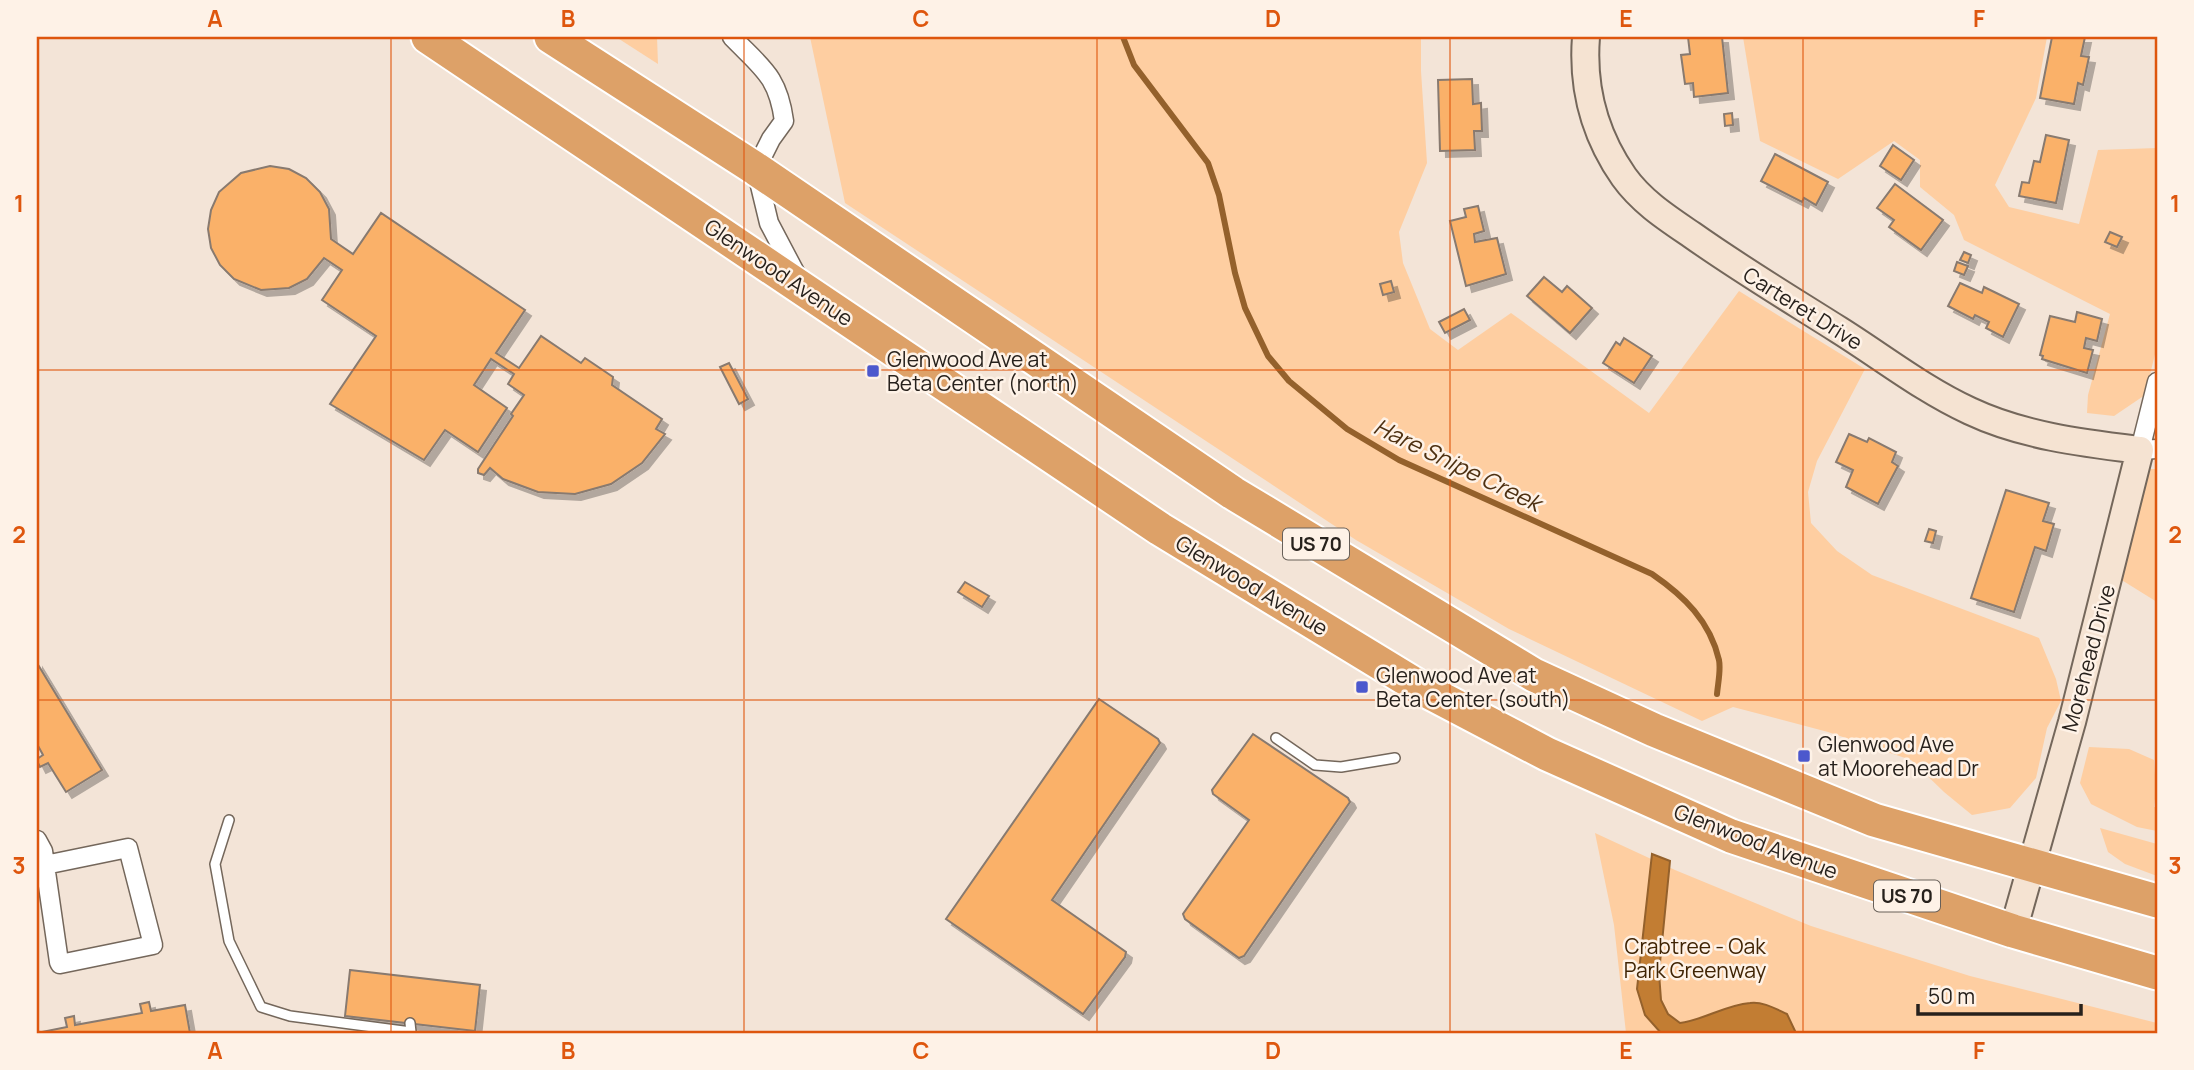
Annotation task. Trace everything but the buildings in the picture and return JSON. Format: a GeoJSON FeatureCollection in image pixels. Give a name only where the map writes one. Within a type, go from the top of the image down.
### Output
{"type":"FeatureCollection","features":[{"type":"Feature","properties":{"kind":"highway","name":"Glenwood Avenue"},"geometry":{"type":"LineString","coordinates":[[428,37],[1160,529],[1433,694],[1548,754],[1731,836],[2013,932],[2157,973]]}},
{"type":"Feature","properties":{"kind":"highway","name":"US 70"},"geometry":{"type":"LineString","coordinates":[[551,37],[756,169],[1233,493],[1534,675],[1654,730],[1874,820],[2157,901]]}},
{"type":"Feature","properties":{"kind":"street"},"geometry":{"type":"LineString","coordinates":[[732,37],[774,80],[781,98],[785,121],[771,139],[756,169],[769,223],[802,288]]}},
{"type":"Feature","properties":{"kind":"street","name":"Carteret Drive"},"geometry":{"type":"LineString","coordinates":[[1586,37],[1586,86],[1589,103],[1600,131],[1624,176],[1642,199],[1659,212],[1719,255],[1969,411],[2025,431],[2069,440],[2148,449]]}},
{"type":"Feature","properties":{"kind":"street","name":"Morehead Drive"},"geometry":{"type":"LineString","coordinates":[[2013,932],[2148,449],[2157,382]]}},
{"type":"Feature","properties":{"kind":"street"},"geometry":{"type":"LineString","coordinates":[[37,840],[43,851],[45,865],[60,964],[153,946],[128,848],[45,865]]}},
{"type":"Feature","properties":{"kind":"lane"},"geometry":{"type":"LineString","coordinates":[[1276,738],[1315,765],[1341,767],[1395,758]]}},
{"type":"Feature","properties":{"kind":"lane"},"geometry":{"type":"LineString","coordinates":[[229,820],[215,864],[229,941],[261,1007],[290,1017],[411,1032],[410,1023]]}},
{"type":"Feature","properties":{"kind":"green space"},"geometry":{"type":"Polygon","coordinates":[[[616,37],[657,37],[658,64],[616,37]]]}},
{"type":"Feature","properties":{"kind":"green space"},"geometry":{"type":"Polygon","coordinates":[[[810,37],[1421,37],[1427,163],[1399,232],[1403,263],[1430,329],[1458,350],[1511,313],[1649,413],[1739,291],[1865,369],[1817,461],[1808,492],[1811,523],[1837,551],[1872,575],[2039,638],[2056,679],[2061,701],[2047,728],[2036,778],[2010,808],[1972,815],[1911,760],[1828,732],[1733,707],[1702,721],[1509,629],[1356,540],[845,203],[810,37]]]}},
{"type":"Feature","properties":{"kind":"green space"},"geometry":{"type":"Polygon","coordinates":[[[1743,37],[2047,37],[2036,98],[1995,185],[2009,207],[2079,224],[2098,150],[2157,148],[2157,346],[2145,395],[2114,416],[2087,413],[2088,395],[2110,314],[1964,240],[1954,215],[1920,187],[1920,160],[1894,141],[1838,179],[1760,141],[1743,37]]]}},
{"type":"Feature","properties":{"kind":"green space"},"geometry":{"type":"Polygon","coordinates":[[[2148,469],[2157,469],[2157,602],[2120,579],[2148,469]]]}},
{"type":"Feature","properties":{"kind":"green space"},"geometry":{"type":"Polygon","coordinates":[[[2089,747],[2129,749],[2154,760],[2157,831],[2137,827],[2091,804],[2080,783],[2089,747]]]}},
{"type":"Feature","properties":{"kind":"green space"},"geometry":{"type":"Polygon","coordinates":[[[2100,828],[2157,844],[2157,876],[2125,864],[2108,852],[2100,828]]]}},
{"type":"Feature","properties":{"kind":"green space","name":"Crabtree - Oak Park Greenway"},"geometry":{"type":"Polygon","coordinates":[[[1595,833],[1675,870],[1811,926],[1970,976],[2157,1023],[2157,1033],[1626,1033],[1614,925],[1595,833]]]}},
{"type":"Feature","properties":{"kind":"shaded area"},"geometry":{"type":"Polygon","coordinates":[[[1652,854],[1670,861],[1659,973],[1661,1000],[1668,1014],[1680,1023],[1741,1004],[1759,1003],[1787,1014],[1796,1033],[1661,1033],[1645,1015],[1637,989],[1652,854]]]}},
{"type":"Feature","properties":{"kind":"waterway","name":"Hare Snipe Creek"},"geometry":{"type":"LineString","coordinates":[[1123,37],[1134,65],[1208,163],[1219,195],[1245,308],[1268,356],[1289,381],[1347,429],[1399,460],[1652,574],[1664,582],[1694,611],[1709,633],[1720,664],[1717,694]]}},
{"type":"Feature","properties":{"kind":"place","name":"Glenwood Ave at Beta Center (north)"},"geometry":{"type":"Point","coordinates":[873,371]}},
{"type":"Feature","properties":{"kind":"place","name":"Glenwood Ave at Beta Center (south)"},"geometry":{"type":"Point","coordinates":[1362,687]}},
{"type":"Feature","properties":{"kind":"place","name":"Glenwood Ave at Moorehead Dr"},"geometry":{"type":"Point","coordinates":[1804,756]}}]}
